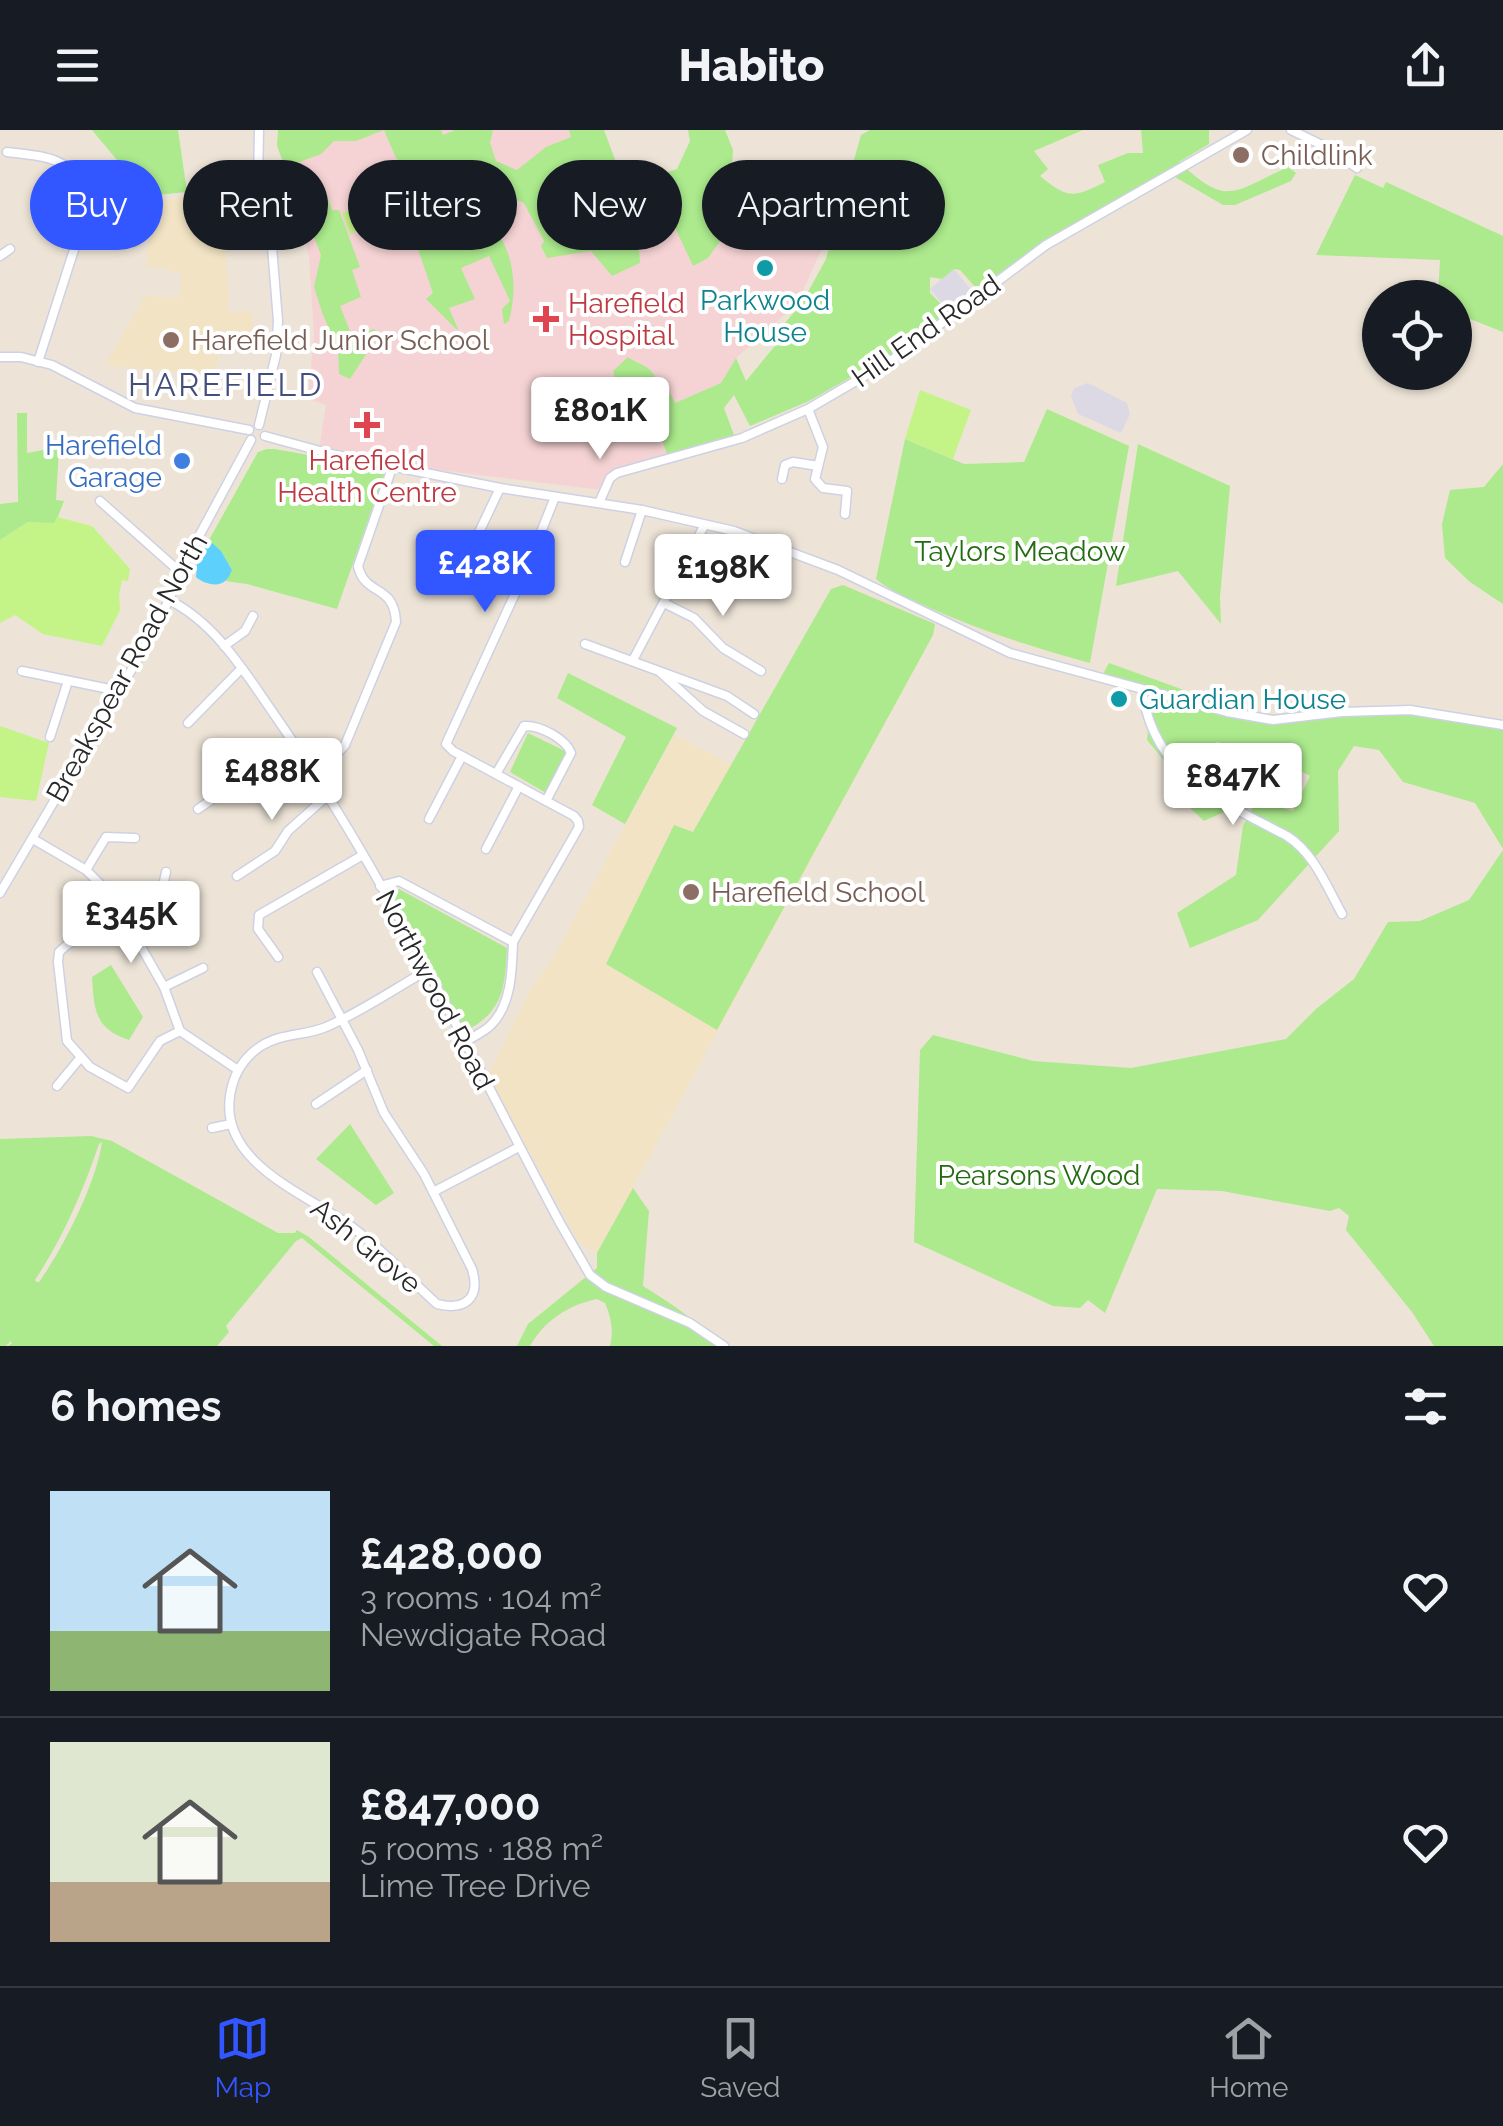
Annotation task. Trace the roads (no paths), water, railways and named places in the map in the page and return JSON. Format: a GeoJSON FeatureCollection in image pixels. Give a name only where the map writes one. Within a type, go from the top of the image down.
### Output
{"type":"FeatureCollection","features":[{"type":"Feature","properties":{"kind":"street"},"geometry":{"type":"LineString","coordinates":[[259,130],[258,181],[272,247],[278,321],[276,355],[259,425]]}},
{"type":"Feature","properties":{"kind":"street","name":"Hill End Road"},"geometry":{"type":"LineString","coordinates":[[599,502],[610,478],[618,473],[742,438],[808,410],[892,360],[1046,244],[1248,130]]}},
{"type":"Feature","properties":{"kind":"street"},"geometry":{"type":"LineString","coordinates":[[1292,130],[1357,168]]}},
{"type":"Feature","properties":{"kind":"street"},"geometry":{"type":"LineString","coordinates":[[7,152],[64,163],[89,203],[38,362]]}},
{"type":"Feature","properties":{"kind":"street"},"geometry":{"type":"LineString","coordinates":[[0,256],[10,249]]}},
{"type":"Feature","properties":{"kind":"street"},"geometry":{"type":"LineString","coordinates":[[0,357],[20,357],[52,366],[135,408],[249,430]]}},
{"type":"Feature","properties":{"kind":"street"},"geometry":{"type":"LineString","coordinates":[[808,410],[824,447],[816,478],[823,488],[848,491],[845,514]]}},
{"type":"Feature","properties":{"kind":"street"},"geometry":{"type":"LineString","coordinates":[[249,430],[259,425]]}},
{"type":"Feature","properties":{"kind":"street"},"geometry":{"type":"LineString","coordinates":[[259,425],[265,436]]}},
{"type":"Feature","properties":{"kind":"street"},"geometry":{"type":"LineString","coordinates":[[249,430],[251,440],[259,442],[265,436]]}},
{"type":"Feature","properties":{"kind":"street"},"geometry":{"type":"LineString","coordinates":[[265,436],[331,454],[500,488],[642,510],[734,531],[838,570],[1010,653],[1227,712],[1273,720],[1391,710],[1503,726]]}},
{"type":"Feature","properties":{"kind":"street","name":"Breakspear Road North"},"geometry":{"type":"LineString","coordinates":[[0,893],[139,658],[251,440]]}},
{"type":"Feature","properties":{"kind":"street"},"geometry":{"type":"LineString","coordinates":[[782,478],[785,465],[793,462],[818,466]]}},
{"type":"Feature","properties":{"kind":"street"},"geometry":{"type":"LineString","coordinates":[[312,772],[345,745],[396,622],[390,599],[367,584],[358,569],[393,466]]}},
{"type":"Feature","properties":{"kind":"street"},"geometry":{"type":"LineString","coordinates":[[462,568],[500,488]]}},
{"type":"Feature","properties":{"kind":"street"},"geometry":{"type":"LineString","coordinates":[[464,1042],[492,1024],[500,1011],[509,988],[514,942],[579,828],[574,816],[446,744],[526,572],[555,497]]}},
{"type":"Feature","properties":{"kind":"street"},"geometry":{"type":"LineString","coordinates":[[100,501],[180,572]]}},
{"type":"Feature","properties":{"kind":"street"},"geometry":{"type":"LineString","coordinates":[[625,562],[642,510]]}},
{"type":"Feature","properties":{"kind":"street"},"geometry":{"type":"LineString","coordinates":[[634,660],[704,526]]}},
{"type":"Feature","properties":{"kind":"street","name":"Northwood Road"},"geometry":{"type":"LineString","coordinates":[[169,600],[195,614],[224,646],[328,796],[590,1275],[606,1287],[690,1324],[724,1346]]}},
{"type":"Feature","properties":{"kind":"street"},"geometry":{"type":"LineString","coordinates":[[664,603],[694,618],[723,648],[761,671]]}},
{"type":"Feature","properties":{"kind":"street"},"geometry":{"type":"LineString","coordinates":[[224,646],[246,631],[253,616]]}},
{"type":"Feature","properties":{"kind":"street"},"geometry":{"type":"LineString","coordinates":[[585,644],[727,696],[754,714]]}},
{"type":"Feature","properties":{"kind":"street"},"geometry":{"type":"LineString","coordinates":[[188,723],[241,669]]}},
{"type":"Feature","properties":{"kind":"street"},"geometry":{"type":"LineString","coordinates":[[658,670],[703,710],[744,734]]}},
{"type":"Feature","properties":{"kind":"street"},"geometry":{"type":"LineString","coordinates":[[22,671],[119,691]]}},
{"type":"Feature","properties":{"kind":"street"},"geometry":{"type":"LineString","coordinates":[[50,737],[68,681]]}},
{"type":"Feature","properties":{"kind":"street"},"geometry":{"type":"LineString","coordinates":[[1142,689],[1157,740],[1166,756],[1188,780],[1295,841],[1314,864],[1342,914]]}},
{"type":"Feature","properties":{"kind":"street"},"geometry":{"type":"LineString","coordinates":[[730,726],[740,704]]}},
{"type":"Feature","properties":{"kind":"street"},"geometry":{"type":"LineString","coordinates":[[496,774],[524,726],[532,725],[566,742],[572,753],[546,801]]}},
{"type":"Feature","properties":{"kind":"street"},"geometry":{"type":"LineString","coordinates":[[198,809],[294,744]]}},
{"type":"Feature","properties":{"kind":"street"},"geometry":{"type":"LineString","coordinates":[[429,819],[462,756]]}},
{"type":"Feature","properties":{"kind":"street"},"geometry":{"type":"LineString","coordinates":[[486,849],[519,786]]}},
{"type":"Feature","properties":{"kind":"street"},"geometry":{"type":"LineString","coordinates":[[238,876],[276,852],[288,831],[328,796]]}},
{"type":"Feature","properties":{"kind":"street"},"geometry":{"type":"LineString","coordinates":[[86,870],[106,837],[134,838]]}},
{"type":"Feature","properties":{"kind":"street"},"geometry":{"type":"LineString","coordinates":[[33,839],[86,870],[112,896],[164,987],[180,1031],[238,1070]]}},
{"type":"Feature","properties":{"kind":"street"},"geometry":{"type":"LineString","coordinates":[[278,956],[258,928],[258,916],[363,855]]}},
{"type":"Feature","properties":{"kind":"street"},"geometry":{"type":"LineString","coordinates":[[166,872],[160,895],[126,917],[66,945],[59,952],[58,962],[67,1041],[90,1066],[128,1088],[160,1041],[180,1031]]}},
{"type":"Feature","properties":{"kind":"street"},"geometry":{"type":"LineString","coordinates":[[380,886],[400,880],[514,942]]}},
{"type":"Feature","properties":{"kind":"street"},"geometry":{"type":"LineString","coordinates":[[164,987],[203,968]]}},
{"type":"Feature","properties":{"kind":"street"},"geometry":{"type":"LineString","coordinates":[[212,1128],[231,1124],[230,1095],[238,1070],[250,1055],[273,1039],[316,1031],[342,1019],[426,971]]}},
{"type":"Feature","properties":{"kind":"street","name":"Ash Grove"},"geometry":{"type":"LineString","coordinates":[[231,1124],[252,1160],[351,1226],[437,1304],[457,1306],[472,1296],[474,1275],[433,1192],[384,1113],[368,1070],[317,972]]}},
{"type":"Feature","properties":{"kind":"street"},"geometry":{"type":"LineString","coordinates":[[57,1086],[81,1057]]}},
{"type":"Feature","properties":{"kind":"street"},"geometry":{"type":"LineString","coordinates":[[316,1104],[368,1070]]}},
{"type":"Feature","properties":{"kind":"street"},"geometry":{"type":"LineString","coordinates":[[433,1192],[520,1148]]}},
{"type":"Feature","properties":{"kind":"water"},"geometry":{"type":"Polygon","coordinates":[[[209,540],[232,570],[222,583],[206,583],[196,577],[197,564],[209,540]]]}},
{"type":"Feature","properties":{"kind":"place","name":"Childlink"},"geometry":{"type":"Point","coordinates":[1241,155]}},
{"type":"Feature","properties":{"kind":"place","name":"Parkwood House"},"geometry":{"type":"Point","coordinates":[765,268]}},
{"type":"Feature","properties":{"kind":"place","name":"Harefield Hospital"},"geometry":{"type":"Point","coordinates":[546,319]}},
{"type":"Feature","properties":{"kind":"place","name":"Harefield Junior School"},"geometry":{"type":"Point","coordinates":[171,340]}},
{"type":"Feature","properties":{"kind":"place","name":"Harefield Health Centre"},"geometry":{"type":"Point","coordinates":[367,425]}},
{"type":"Feature","properties":{"kind":"place","name":"Harefield Garage"},"geometry":{"type":"Point","coordinates":[182,461]}},
{"type":"Feature","properties":{"kind":"place","name":"Guardian House"},"geometry":{"type":"Point","coordinates":[1119,699]}},
{"type":"Feature","properties":{"kind":"place","name":"Harefield School"},"geometry":{"type":"Point","coordinates":[691,892]}},
{"type":"Feature","properties":{"kind":"district","name":"HAREFIELD"},"geometry":{"type":"Point","coordinates":[226,384]}},
{"type":"Feature","properties":{"kind":"park label","name":"Taylors Meadow"},"geometry":{"type":"Point","coordinates":[1020,551]}},
{"type":"Feature","properties":{"kind":"park label","name":"Pearsons Wood"},"geometry":{"type":"Point","coordinates":[1039,1175]}}]}
